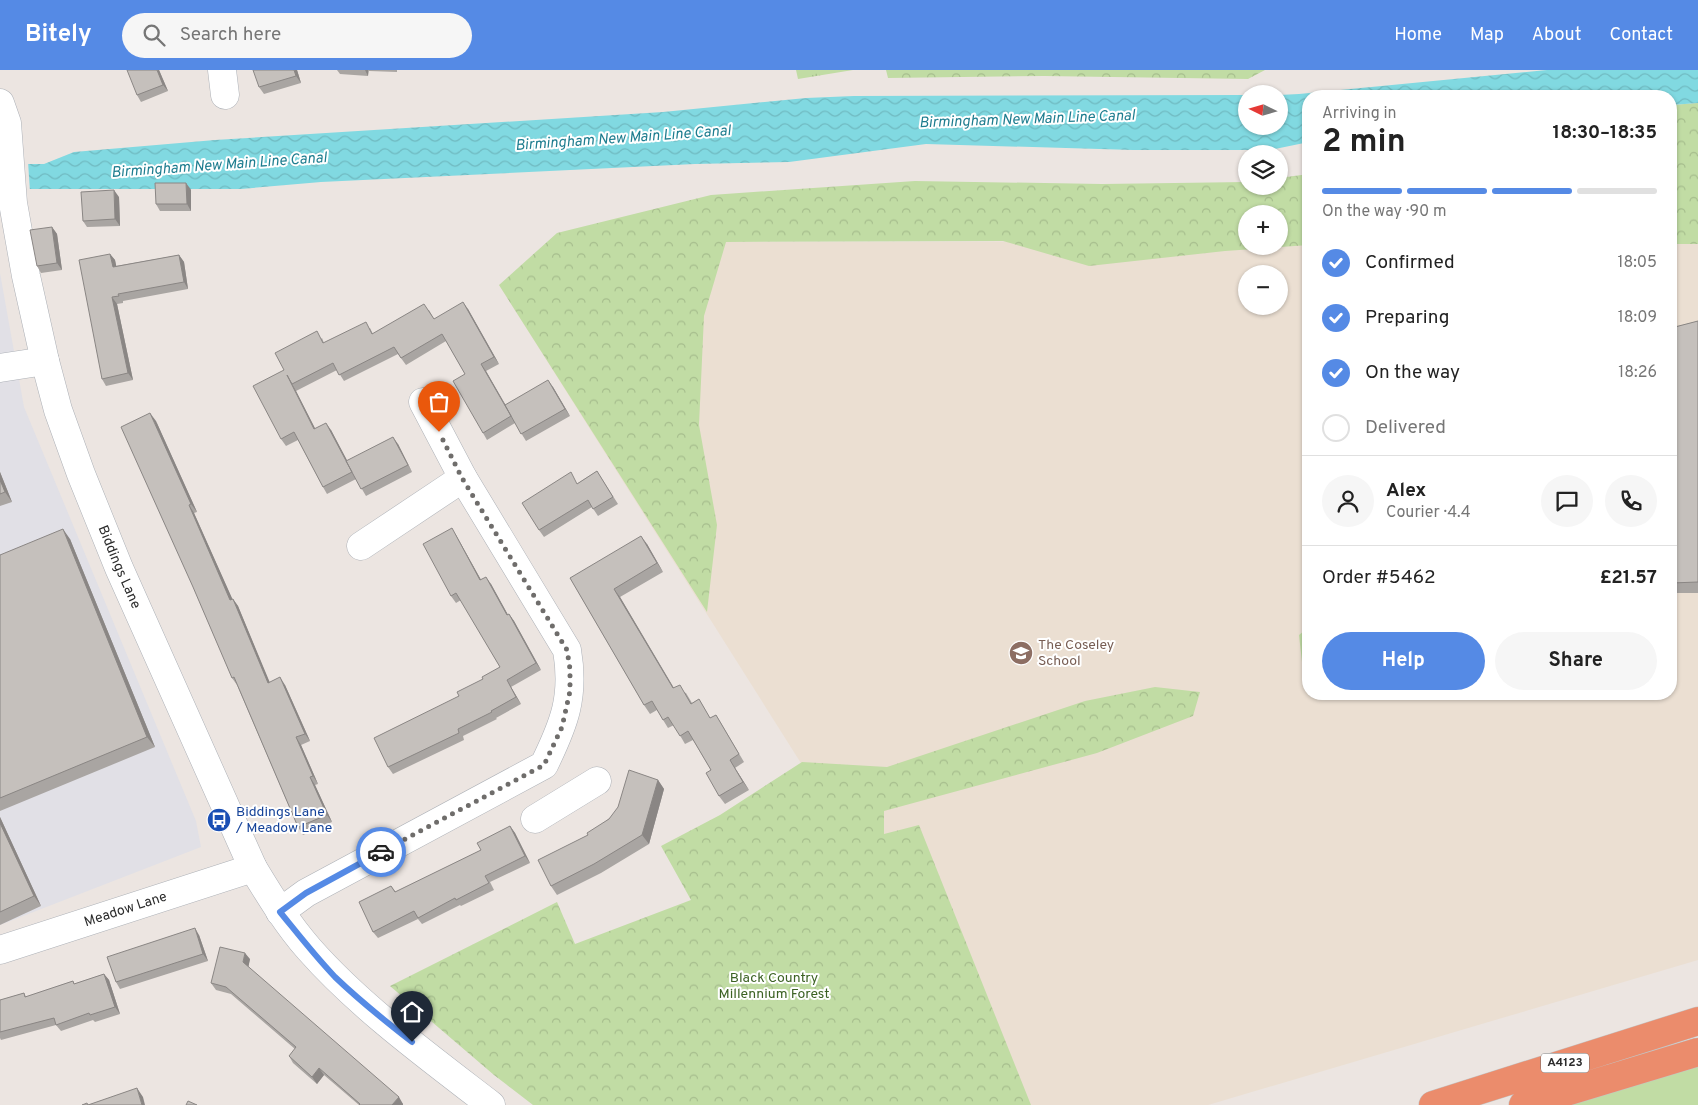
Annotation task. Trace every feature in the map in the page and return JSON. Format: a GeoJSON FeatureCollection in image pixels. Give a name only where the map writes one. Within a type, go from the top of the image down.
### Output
{"type":"FeatureCollection","features":[{"type":"Feature","properties":{"kind":"highway","name":"A4123"},"geometry":{"type":"LineString","coordinates":[[1433,1105],[1698,1021]]}},
{"type":"Feature","properties":{"kind":"highway","name":"A4123"},"geometry":{"type":"LineString","coordinates":[[1524,1105],[1558,1100],[1698,1052]]}},
{"type":"Feature","properties":{"kind":"street","name":"Biddings Lane"},"geometry":{"type":"LineString","coordinates":[[0,103],[7,123],[13,203],[26,276],[44,361],[58,410],[81,474],[119,568],[253,868],[280,912],[309,949],[336,977],[367,1006],[491,1105]]}},
{"type":"Feature","properties":{"kind":"street"},"geometry":{"type":"LineString","coordinates":[[0,368],[44,361]]}},
{"type":"Feature","properties":{"kind":"street"},"geometry":{"type":"LineString","coordinates":[[280,912],[306,893],[544,765],[562,727],[570,691],[570,669],[567,650],[462,478],[423,402]]}},
{"type":"Feature","properties":{"kind":"street"},"geometry":{"type":"LineString","coordinates":[[360,546],[462,478]]}},
{"type":"Feature","properties":{"kind":"street"},"geometry":{"type":"LineString","coordinates":[[544,765],[564,802]]}},
{"type":"Feature","properties":{"kind":"street"},"geometry":{"type":"LineString","coordinates":[[535,819],[597,781]]}},
{"type":"Feature","properties":{"kind":"street","name":"Meadow Lane"},"geometry":{"type":"LineString","coordinates":[[0,950],[253,868]]}},
{"type":"Feature","properties":{"kind":"shaded area","name":"The Coseley School"},"geometry":{"type":"Polygon","coordinates":[[[1238,241],[1238,255],[1288,255],[1288,244],[1302,242],[1302,700],[1677,700],[1677,244],[1698,244],[1698,960],[1208,1105],[946,1105],[823,798],[499,285],[726,242],[1238,241]]]}},
{"type":"Feature","properties":{"kind":"shaded area"},"geometry":{"type":"Polygon","coordinates":[[[0,273],[24,407],[196,821],[201,847],[0,925],[0,273]]]}},
{"type":"Feature","properties":{"kind":"green space"},"geometry":{"type":"Polygon","coordinates":[[[796,70],[853,70],[798,79],[796,70]]]}},
{"type":"Feature","properties":{"kind":"green space"},"geometry":{"type":"Polygon","coordinates":[[[886,70],[1265,70],[1248,79],[1044,76],[888,78],[886,70]]]}},
{"type":"Feature","properties":{"kind":"green space"},"geometry":{"type":"Polygon","coordinates":[[[1698,103],[1698,244],[1677,244],[1677,105],[1698,103]]]}},
{"type":"Feature","properties":{"kind":"green space"},"geometry":{"type":"Polygon","coordinates":[[[1302,175],[1302,246],[1288,246],[1288,205],[1238,205],[1238,250],[1089,266],[1003,241],[726,242],[704,316],[699,425],[717,525],[707,612],[499,285],[557,233],[711,195],[915,181],[1102,184],[1238,182],[1238,195],[1288,195],[1288,177],[1302,175]]]}},
{"type":"Feature","properties":{"kind":"green space"},"geometry":{"type":"Polygon","coordinates":[[[1302,633],[1302,662],[1299,635],[1302,633]]]}},
{"type":"Feature","properties":{"kind":"green space","name":"Black Country Millennium Forest"},"geometry":{"type":"Polygon","coordinates":[[[1155,687],[1200,692],[1193,716],[1097,753],[884,811],[884,834],[919,825],[1031,1105],[533,1105],[494,1075],[390,986],[557,902],[575,944],[691,900],[661,846],[720,815],[802,762],[887,767],[1085,701],[1155,687]]]}},
{"type":"Feature","properties":{"kind":"green space"},"geometry":{"type":"Polygon","coordinates":[[[1698,1059],[1698,1105],[1560,1105],[1698,1059]]]}},
{"type":"Feature","properties":{"kind":"water"},"geometry":{"type":"Polygon","coordinates":[[[1547,70],[1698,70],[1698,103],[1677,105],[1677,90],[1340,90],[1547,70]]]}},
{"type":"Feature","properties":{"kind":"water","name":"Birmingham New Main Line Canal"},"geometry":{"type":"Polygon","coordinates":[[[1302,94],[1302,143],[1288,146],[1238,145],[1238,150],[1133,150],[926,144],[789,162],[695,164],[321,182],[241,189],[0,189],[0,164],[44,164],[74,152],[215,140],[663,112],[806,98],[854,96],[1238,95],[1238,135],[1288,135],[1288,95],[1302,94]]]}},
{"type":"Feature","properties":{"kind":"pier"},"geometry":{"type":"Polygon","coordinates":[[[28,161],[30,192],[0,192],[0,162],[28,161]]]}},
{"type":"Feature","properties":{"kind":"building"},"geometry":{"type":"Polygon","coordinates":[[[127,70],[157,70],[163,85],[137,95],[127,70]]]}},
{"type":"Feature","properties":{"kind":"building"},"geometry":{"type":"Polygon","coordinates":[[[253,70],[294,70],[296,76],[259,87],[253,70]]]}},
{"type":"Feature","properties":{"kind":"building"},"geometry":{"type":"Polygon","coordinates":[[[155,183],[186,183],[187,204],[156,204],[155,183]]]}},
{"type":"Feature","properties":{"kind":"building"},"geometry":{"type":"Polygon","coordinates":[[[114,190],[115,219],[83,221],[81,192],[114,190]]]}},
{"type":"Feature","properties":{"kind":"building"},"geometry":{"type":"Polygon","coordinates":[[[52,227],[57,263],[37,266],[30,230],[52,227]]]}},
{"type":"Feature","properties":{"kind":"building"},"geometry":{"type":"Polygon","coordinates":[[[110,254],[113,267],[179,255],[184,282],[118,294],[119,296],[112,297],[128,373],[102,379],[79,260],[110,254]]]}},
{"type":"Feature","properties":{"kind":"building"},"geometry":{"type":"Polygon","coordinates":[[[463,302],[494,357],[481,364],[511,416],[483,433],[453,381],[465,374],[442,334],[401,358],[394,347],[339,375],[333,363],[292,384],[287,375],[314,429],[326,423],[352,472],[323,487],[294,432],[281,439],[253,386],[284,370],[275,353],[317,331],[323,343],[366,322],[372,334],[424,304],[434,319],[463,302]]]}},
{"type":"Feature","properties":{"kind":"building"},"geometry":{"type":"Polygon","coordinates":[[[1698,321],[1698,582],[1677,583],[1677,326],[1698,321]]]}},
{"type":"Feature","properties":{"kind":"building"},"geometry":{"type":"Polygon","coordinates":[[[548,380],[565,409],[521,434],[505,405],[548,380]]]}},
{"type":"Feature","properties":{"kind":"building"},"geometry":{"type":"Polygon","coordinates":[[[150,413],[191,504],[189,505],[230,600],[233,599],[268,683],[280,677],[305,734],[296,737],[313,776],[310,777],[327,815],[298,827],[234,677],[232,678],[121,427],[150,413]]]}},
{"type":"Feature","properties":{"kind":"building"},"geometry":{"type":"Polygon","coordinates":[[[393,437],[408,465],[361,489],[346,461],[393,437]]]}},
{"type":"Feature","properties":{"kind":"building"},"geometry":{"type":"Polygon","coordinates":[[[597,471],[613,497],[593,509],[588,500],[539,530],[522,503],[571,472],[577,484],[597,471]]]}},
{"type":"Feature","properties":{"kind":"building"},"geometry":{"type":"Polygon","coordinates":[[[0,480],[5,492],[0,494],[0,480]]]}},
{"type":"Feature","properties":{"kind":"building"},"geometry":{"type":"Polygon","coordinates":[[[452,528],[480,580],[486,577],[536,663],[507,680],[516,697],[492,712],[458,729],[459,733],[388,767],[374,738],[459,696],[457,692],[483,679],[482,677],[500,667],[456,593],[451,596],[423,544],[452,528]]]}},
{"type":"Feature","properties":{"kind":"building"},"geometry":{"type":"Polygon","coordinates":[[[63,529],[147,737],[0,798],[0,555],[63,529]]]}},
{"type":"Feature","properties":{"kind":"building"},"geometry":{"type":"Polygon","coordinates":[[[641,536],[657,563],[614,589],[673,688],[680,685],[691,704],[699,699],[710,718],[716,715],[739,754],[730,760],[743,782],[719,796],[706,773],[711,770],[688,731],[680,736],[668,717],[663,720],[652,701],[644,705],[570,578],[641,536]]]}},
{"type":"Feature","properties":{"kind":"building"},"geometry":{"type":"Polygon","coordinates":[[[629,770],[658,780],[642,835],[594,864],[551,886],[538,860],[588,835],[587,833],[609,819],[618,807],[629,770]]]}},
{"type":"Feature","properties":{"kind":"building"},"geometry":{"type":"Polygon","coordinates":[[[0,823],[34,896],[0,912],[0,823]]]}},
{"type":"Feature","properties":{"kind":"building"},"geometry":{"type":"Polygon","coordinates":[[[510,826],[525,856],[485,876],[489,883],[456,900],[455,898],[418,918],[414,911],[373,932],[359,902],[391,886],[395,892],[481,850],[477,843],[510,826]]]}},
{"type":"Feature","properties":{"kind":"building"},"geometry":{"type":"Polygon","coordinates":[[[195,928],[203,954],[116,982],[107,957],[195,928]]]}},
{"type":"Feature","properties":{"kind":"building"},"geometry":{"type":"Polygon","coordinates":[[[220,947],[245,953],[243,962],[399,1097],[392,1105],[359,1105],[319,1068],[312,1077],[289,1056],[296,1047],[226,987],[211,983],[220,947]]]}},
{"type":"Feature","properties":{"kind":"building"},"geometry":{"type":"Polygon","coordinates":[[[104,974],[115,1007],[90,1015],[89,1013],[56,1025],[54,1018],[0,1032],[0,1000],[24,993],[25,997],[73,981],[74,984],[104,974]]]}},
{"type":"Feature","properties":{"kind":"building"},"geometry":{"type":"Polygon","coordinates":[[[137,1088],[142,1105],[88,1105],[137,1088]]]}},
{"type":"Feature","properties":{"kind":"building"},"geometry":{"type":"Polygon","coordinates":[[[188,1101],[197,1105],[186,1105],[188,1101]]]}},
{"type":"Feature","properties":{"kind":"way so far"},"geometry":{"type":"LineString","coordinates":[[381,852],[544,765],[562,727],[570,691],[570,669],[567,650],[462,478],[439,432]]}},
{"type":"Feature","properties":{"kind":"place","name":"The Coseley School"},"geometry":{"type":"Point","coordinates":[1021,653]}},
{"type":"Feature","properties":{"kind":"place","name":"Biddings Lane / Meadow Lane"},"geometry":{"type":"Point","coordinates":[219,820]}},
{"type":"Feature","properties":{"kind":"route"},"geometry":{"type":"LineString","coordinates":[[381,852],[306,893],[280,912],[309,949],[336,977],[367,1006],[412,1042]]}}]}
